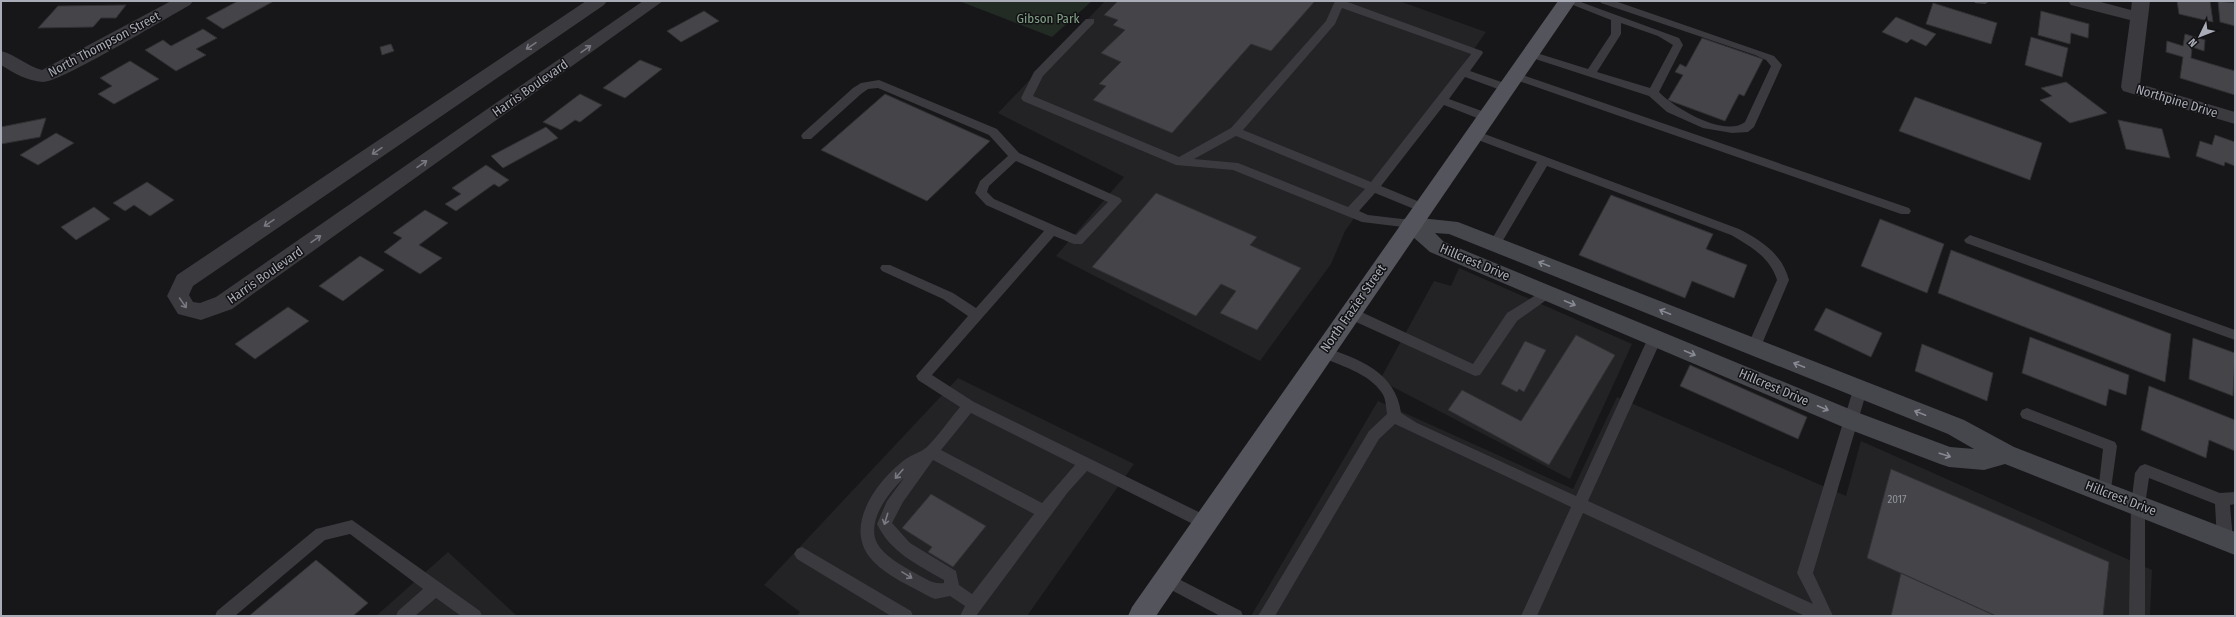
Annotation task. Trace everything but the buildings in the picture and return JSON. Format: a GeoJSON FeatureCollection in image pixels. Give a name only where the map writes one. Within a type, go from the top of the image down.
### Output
{"type":"FeatureCollection","features":[{"type":"Feature","properties":{"kind":"main road","name":"North Frazier Street"},"geometry":{"type":"LineString","coordinates":[[1141,616],[1567,1]]}},
{"type":"Feature","properties":{"kind":"street","name":"North Thompson Street"},"geometry":{"type":"LineString","coordinates":[[1,57],[25,72],[44,76],[70,64],[184,1]]}},
{"type":"Feature","properties":{"kind":"street","name":"Harris Boulevard"},"geometry":{"type":"LineString","coordinates":[[598,1],[185,281],[178,296],[186,308],[201,312],[224,303],[654,1]]}},
{"type":"Feature","properties":{"kind":"street","name":"Northpine Drive"},"geometry":{"type":"LineString","coordinates":[[2077,1],[2139,9],[2130,87],[2235,118]]}},
{"type":"Feature","properties":{"kind":"street","name":"Hillcrest Drive"},"geometry":{"type":"LineString","coordinates":[[1417,216],[1452,227],[1754,347],[1956,428],[2005,454],[2230,542]]}},
{"type":"Feature","properties":{"kind":"street","name":"Hillcrest Drive"},"geometry":{"type":"LineString","coordinates":[[1417,216],[1437,247],[1851,420],[1949,457],[1984,460],[2005,454]]}},
{"type":"Feature","properties":{"kind":"lane"},"geometry":{"type":"LineString","coordinates":[[1567,1],[1616,17],[1675,40],[1678,45],[1653,93]]}},
{"type":"Feature","properties":{"kind":"lane"},"geometry":{"type":"LineString","coordinates":[[1530,54],[1653,93],[1662,104],[1690,119],[1725,130],[1744,129],[1750,124],[1776,65],[1770,58],[1605,1]]}},
{"type":"Feature","properties":{"kind":"lane"},"geometry":{"type":"LineString","coordinates":[[1979,1],[1984,3],[1985,1]]}},
{"type":"Feature","properties":{"kind":"lane"},"geometry":{"type":"LineString","coordinates":[[1180,162],[1235,131],[1318,39],[1331,22],[1339,2],[1478,53],[1373,187],[1350,212]]}},
{"type":"Feature","properties":{"kind":"lane"},"geometry":{"type":"LineString","coordinates":[[1590,73],[1616,34],[1616,17]]}},
{"type":"Feature","properties":{"kind":"lane"},"geometry":{"type":"LineString","coordinates":[[1090,21],[1038,74],[1027,98],[1180,162],[1234,166],[1366,219],[1417,216]]}},
{"type":"Feature","properties":{"kind":"lane"},"geometry":{"type":"LineString","coordinates":[[1463,72],[1510,82],[1905,211]]}},
{"type":"Feature","properties":{"kind":"lane"},"geometry":{"type":"LineString","coordinates":[[807,136],[857,91],[865,86],[879,84],[993,132],[1015,156],[1116,201],[1078,241],[1052,230],[990,202],[981,193],[984,184],[1015,156]]}},
{"type":"Feature","properties":{"kind":"lane"},"geometry":{"type":"LineString","coordinates":[[1442,100],[1486,117]]}},
{"type":"Feature","properties":{"kind":"lane"},"geometry":{"type":"LineString","coordinates":[[1235,131],[1373,187],[1417,216]]}},
{"type":"Feature","properties":{"kind":"lane"},"geometry":{"type":"LineString","coordinates":[[1474,134],[1735,232],[1754,242],[1781,269],[1783,280],[1754,347]]}},
{"type":"Feature","properties":{"kind":"lane"},"geometry":{"type":"LineString","coordinates":[[1495,244],[1544,160]]}},
{"type":"Feature","properties":{"kind":"lane"},"geometry":{"type":"LineString","coordinates":[[1052,230],[923,376],[969,406],[1206,523]]}},
{"type":"Feature","properties":{"kind":"lane"},"geometry":{"type":"LineString","coordinates":[[1970,240],[2235,335]]}},
{"type":"Feature","properties":{"kind":"lane"},"geometry":{"type":"LineString","coordinates":[[886,268],[948,296],[977,315]]}},
{"type":"Feature","properties":{"kind":"lane"},"geometry":{"type":"LineString","coordinates":[[1350,313],[1475,371],[1512,317],[1547,293]]}},
{"type":"Feature","properties":{"kind":"lane"},"geometry":{"type":"LineString","coordinates":[[1529,616],[1655,338]]}},
{"type":"Feature","properties":{"kind":"lane"},"geometry":{"type":"LineString","coordinates":[[1323,352],[1369,373],[1383,384],[1391,397],[1394,416],[1412,427],[1823,616]]}},
{"type":"Feature","properties":{"kind":"lane"},"geometry":{"type":"LineString","coordinates":[[1823,616],[1821,602],[1810,588],[1806,573],[1860,390]]}},
{"type":"Feature","properties":{"kind":"lane"},"geometry":{"type":"LineString","coordinates":[[969,406],[931,452],[915,477],[889,510],[884,524],[889,535],[905,548],[951,576],[952,589],[971,610],[1045,512],[1086,463]]}},
{"type":"Feature","properties":{"kind":"lane"},"geometry":{"type":"LineString","coordinates":[[2027,414],[2110,446],[2105,492]]}},
{"type":"Feature","properties":{"kind":"lane"},"geometry":{"type":"LineString","coordinates":[[1266,616],[1374,435],[1394,416]]}},
{"type":"Feature","properties":{"kind":"lane"},"geometry":{"type":"LineString","coordinates":[[931,452],[1045,512]]}},
{"type":"Feature","properties":{"kind":"lane"},"geometry":{"type":"LineString","coordinates":[[931,452],[905,467],[877,499],[868,519],[868,540],[877,556],[935,592],[952,589]]}},
{"type":"Feature","properties":{"kind":"lane"},"geometry":{"type":"LineString","coordinates":[[2138,616],[2138,505],[2142,473],[2145,470],[2220,499],[2235,498]]}},
{"type":"Feature","properties":{"kind":"lane"},"geometry":{"type":"LineString","coordinates":[[2220,499],[2223,505],[2230,542]]}},
{"type":"Feature","properties":{"kind":"lane"},"geometry":{"type":"LineString","coordinates":[[223,616],[321,534],[352,527],[474,616]]}},
{"type":"Feature","properties":{"kind":"lane"},"geometry":{"type":"LineString","coordinates":[[802,554],[905,616]]}},
{"type":"Feature","properties":{"kind":"lane"},"geometry":{"type":"LineString","coordinates":[[1167,580],[1235,616]]}},
{"type":"Feature","properties":{"kind":"lane"},"geometry":{"type":"LineString","coordinates":[[404,616],[435,588]]}},
{"type":"Feature","properties":{"kind":"shaded area"},"geometry":{"type":"Polygon","coordinates":[[[1105,1],[1399,1],[1486,32],[1345,231],[1331,264],[1260,361],[1056,256],[1124,177],[998,113],[1105,1]]]}},
{"type":"Feature","properties":{"kind":"shaded area"},"geometry":{"type":"Polygon","coordinates":[[[1459,268],[1632,344],[1570,479],[1391,386],[1382,376],[1434,281],[1451,286],[1459,268]]]}},
{"type":"Feature","properties":{"kind":"shaded area"},"geometry":{"type":"Polygon","coordinates":[[[958,378],[1134,464],[1027,616],[796,616],[800,612],[764,585],[958,378]]]}},
{"type":"Feature","properties":{"kind":"shaded area"},"geometry":{"type":"Polygon","coordinates":[[[1617,397],[1846,496],[1861,441],[2152,570],[2150,616],[1251,616],[1378,401],[1573,489],[1617,397]]]}},
{"type":"Feature","properties":{"kind":"shaded area"},"geometry":{"type":"Polygon","coordinates":[[[448,552],[517,616],[376,616],[448,552]]]}},
{"type":"Feature","properties":{"kind":"green space","name":"Gibson Park"},"geometry":{"type":"Polygon","coordinates":[[[959,1],[1092,1],[1052,37],[959,1]]]}}]}
